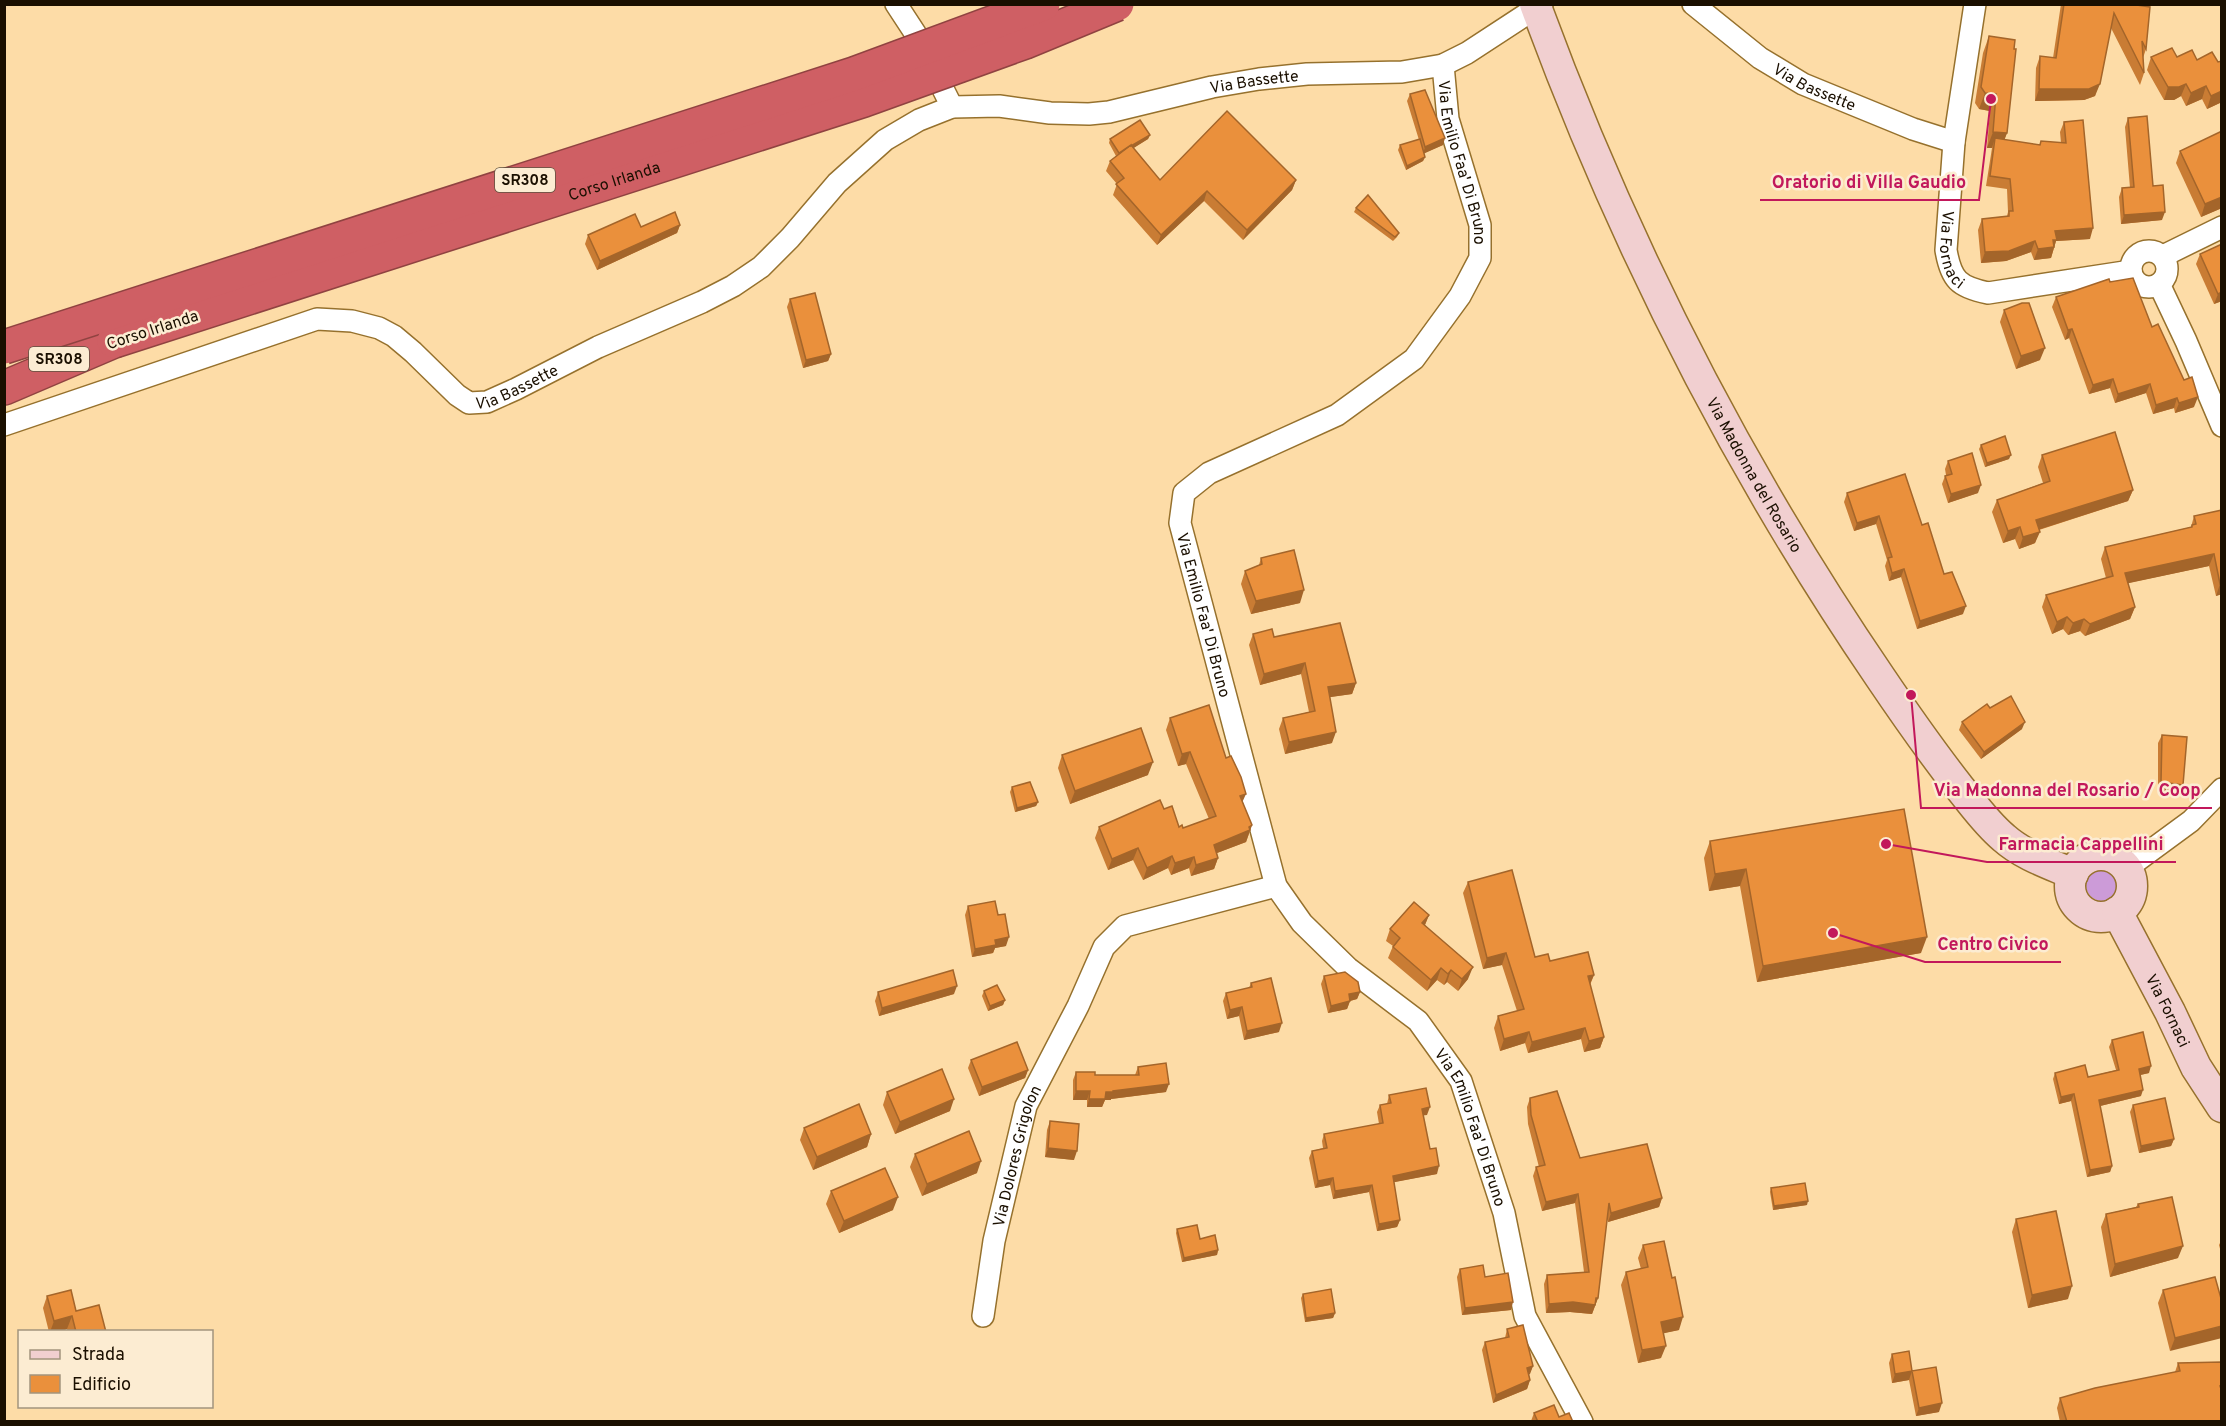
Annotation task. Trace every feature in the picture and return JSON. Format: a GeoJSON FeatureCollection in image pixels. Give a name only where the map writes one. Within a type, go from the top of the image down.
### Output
{"type":"FeatureCollection","features":[{"type":"Feature","properties":{"kind":"highway","name":"Corso Irlanda"},"geometry":{"type":"LineString","coordinates":[[4,347],[854,74],[1043,4]]}},
{"type":"Feature","properties":{"kind":"highway","name":"Corso Irlanda"},"geometry":{"type":"LineString","coordinates":[[4,377],[864,100],[1025,42],[1117,4]]}},
{"type":"Feature","properties":{"kind":"highway"},"geometry":{"type":"LineString","coordinates":[[4,340],[46,333]]}},
{"type":"Feature","properties":{"kind":"highway"},"geometry":{"type":"LineString","coordinates":[[4,388],[114,341]]}},
{"type":"Feature","properties":{"kind":"street"},"geometry":{"type":"LineString","coordinates":[[896,4],[915,33],[952,107]]}},
{"type":"Feature","properties":{"kind":"street","name":"Via Bassette"},"geometry":{"type":"LineString","coordinates":[[1693,4],[1760,58],[1803,84],[1913,129],[1954,142]]}},
{"type":"Feature","properties":{"kind":"street","name":"Via Fornaci"},"geometry":{"type":"LineString","coordinates":[[1975,4],[1954,142],[1946,250],[1954,278],[1968,289],[1988,292],[2016,290],[2131,271]]}},
{"type":"Feature","properties":{"kind":"street","name":"Via Bassette"},"geometry":{"type":"LineString","coordinates":[[4,424],[317,319],[332,318],[379,328],[394,336],[457,395],[469,403],[487,402],[598,347],[702,302],[733,286],[761,267],[790,238],[837,183],[885,140],[919,120],[952,107],[999,106],[1050,113],[1089,114],[1109,112],[1212,87],[1259,79],[1307,74],[1402,72],[1443,65],[1467,54],[1538,6]]}},
{"type":"Feature","properties":{"kind":"street","name":"Via Madonna del Rosario"},"geometry":{"type":"LineString","coordinates":[[1538,6],[1589,141],[1653,282],[1743,458],[1819,584],[1892,696],[1991,827],[2022,851],[2073,874]]}},
{"type":"Feature","properties":{"kind":"street","name":"Via Emilio Faa' Di Bruno"},"geometry":{"type":"LineString","coordinates":[[1443,65],[1448,119],[1480,225],[1480,258],[1460,296],[1414,359],[1337,415],[1209,472],[1184,493],[1180,524],[1276,886],[1302,923],[1348,968],[1418,1021],[1461,1081],[1504,1213],[1525,1316],[1582,1422]]}},
{"type":"Feature","properties":{"kind":"street"},"geometry":{"type":"LineString","coordinates":[[2163,256],[2222,227]]}},
{"type":"Feature","properties":{"kind":"street"},"geometry":{"type":"LineString","coordinates":[[2151,250],[2163,256],[2167,271],[2163,281],[2153,287],[2136,282],[2131,271],[2134,258],[2151,250]]}},
{"type":"Feature","properties":{"kind":"street"},"geometry":{"type":"LineString","coordinates":[[2159,284],[2187,341],[2222,426]]}},
{"type":"Feature","properties":{"kind":"street"},"geometry":{"type":"LineString","coordinates":[[2127,868],[2191,821],[2222,789]]}},
{"type":"Feature","properties":{"kind":"street"},"geometry":{"type":"LineString","coordinates":[[2098,855],[2114,857],[2127,868],[2132,892],[2117,912],[2094,916],[2081,909],[2072,896],[2073,874],[2083,861],[2098,855]]}},
{"type":"Feature","properties":{"kind":"street"},"geometry":{"type":"LineString","coordinates":[[1054,1013],[1078,1006],[1104,947],[1125,926],[1276,886]]}},
{"type":"Feature","properties":{"kind":"street","name":"Via Fornaci"},"geometry":{"type":"LineString","coordinates":[[2117,912],[2196,1067],[2222,1107]]}},
{"type":"Feature","properties":{"kind":"street","name":"Via Dolores Grigolon"},"geometry":{"type":"LineString","coordinates":[[982,1316],[994,1241],[1026,1106],[1078,1006]]}},
{"type":"Feature","properties":{"kind":"shaded area"},"geometry":{"type":"Polygon","coordinates":[[[2102,869],[2113,874],[2118,885],[2113,896],[2102,901],[2091,896],[2086,885],[2091,874],[2102,869]]]}},
{"type":"Feature","properties":{"kind":"building"},"geometry":{"type":"Polygon","coordinates":[[[2064,4],[2130,4],[2150,7],[2146,49],[2142,41],[2144,73],[2114,13],[2100,84],[2089,89],[2039,89],[2040,56],[2056,58],[2064,4]]]}},
{"type":"Feature","properties":{"kind":"building"},"geometry":{"type":"Polygon","coordinates":[[[1989,36],[2015,40],[2007,133],[1993,132],[1996,94],[1985,93],[1981,87],[1989,36]]]}},
{"type":"Feature","properties":{"kind":"building"},"geometry":{"type":"Polygon","coordinates":[[[2172,48],[2177,57],[2192,50],[2197,60],[2212,52],[2218,62],[2222,61],[2222,91],[2211,96],[2206,86],[2191,93],[2186,84],[2179,87],[2168,87],[2151,57],[2172,48]]]}},
{"type":"Feature","properties":{"kind":"building"},"geometry":{"type":"Polygon","coordinates":[[[1425,90],[1445,138],[1425,147],[1410,94],[1425,90]]]}},
{"type":"Feature","properties":{"kind":"building"},"geometry":{"type":"Polygon","coordinates":[[[1227,111],[1296,180],[1247,230],[1207,191],[1161,235],[1116,184],[1124,178],[1110,161],[1131,145],[1160,180],[1227,111]]]}},
{"type":"Feature","properties":{"kind":"building"},"geometry":{"type":"Polygon","coordinates":[[[2147,116],[2153,186],[2163,185],[2165,212],[2124,215],[2122,188],[2134,187],[2128,118],[2147,116]]]}},
{"type":"Feature","properties":{"kind":"building"},"geometry":{"type":"Polygon","coordinates":[[[1140,120],[1150,135],[1119,153],[1110,139],[1140,120]]]}},
{"type":"Feature","properties":{"kind":"building"},"geometry":{"type":"Polygon","coordinates":[[[2083,120],[2093,228],[2055,231],[2057,240],[2053,240],[2054,247],[2038,249],[2035,241],[2009,251],[1985,252],[1982,219],[2009,216],[2009,211],[2013,211],[2010,179],[1990,176],[1995,138],[2040,145],[2041,141],[2066,143],[2064,122],[2083,120]]]}},
{"type":"Feature","properties":{"kind":"building"},"geometry":{"type":"Polygon","coordinates":[[[2222,131],[2222,197],[2205,204],[2180,151],[2222,131]]]}},
{"type":"Feature","properties":{"kind":"building"},"geometry":{"type":"Polygon","coordinates":[[[1420,139],[1425,157],[1407,166],[1400,145],[1420,139]]]}},
{"type":"Feature","properties":{"kind":"building"},"geometry":{"type":"Polygon","coordinates":[[[1368,195],[1399,233],[1395,237],[1356,208],[1368,195]]]}},
{"type":"Feature","properties":{"kind":"building"},"geometry":{"type":"Polygon","coordinates":[[[675,212],[680,225],[600,261],[588,235],[635,214],[641,227],[675,212]]]}},
{"type":"Feature","properties":{"kind":"building"},"geometry":{"type":"Polygon","coordinates":[[[2222,244],[2222,292],[2218,294],[2200,254],[2222,244]]]}},
{"type":"Feature","properties":{"kind":"building"},"geometry":{"type":"Polygon","coordinates":[[[2133,278],[2152,327],[2158,324],[2184,380],[2192,377],[2198,397],[2179,403],[2177,398],[2156,405],[2150,384],[2118,394],[2113,379],[2093,385],[2072,329],[2068,330],[2056,297],[2109,279],[2110,282],[2133,278]]]}},
{"type":"Feature","properties":{"kind":"building"},"geometry":{"type":"Polygon","coordinates":[[[815,293],[831,354],[806,360],[790,299],[815,293]]]}},
{"type":"Feature","properties":{"kind":"building"},"geometry":{"type":"Polygon","coordinates":[[[2022,303],[2029,303],[2045,348],[2021,356],[2004,310],[2022,303]]]}},
{"type":"Feature","properties":{"kind":"building"},"geometry":{"type":"Polygon","coordinates":[[[2115,432],[2133,490],[2036,520],[2040,532],[2023,537],[2020,527],[2008,531],[1997,500],[2050,481],[2042,455],[2115,432]]]}},
{"type":"Feature","properties":{"kind":"building"},"geometry":{"type":"Polygon","coordinates":[[[2005,436],[2011,455],[1987,463],[1981,445],[2005,436]]]}},
{"type":"Feature","properties":{"kind":"building"},"geometry":{"type":"Polygon","coordinates":[[[1972,453],[1981,485],[1951,494],[1945,476],[1952,474],[1948,461],[1972,453]]]}},
{"type":"Feature","properties":{"kind":"building"},"geometry":{"type":"Polygon","coordinates":[[[1905,474],[1922,525],[1928,523],[1944,574],[1952,572],[1966,606],[1920,621],[1904,569],[1892,573],[1888,558],[1892,557],[1879,516],[1857,523],[1847,493],[1905,474]]]}},
{"type":"Feature","properties":{"kind":"building"},"geometry":{"type":"Polygon","coordinates":[[[2222,510],[2222,583],[2220,584],[2214,554],[2125,573],[2135,607],[2090,624],[2084,619],[2073,623],[2067,617],[2057,622],[2046,595],[2113,576],[2105,547],[2192,527],[2196,524],[2194,516],[2222,510]]]}},
{"type":"Feature","properties":{"kind":"building"},"geometry":{"type":"Polygon","coordinates":[[[1294,550],[1304,590],[1256,601],[1245,571],[1262,564],[1261,558],[1294,550]]]}},
{"type":"Feature","properties":{"kind":"building"},"geometry":{"type":"Polygon","coordinates":[[[1340,623],[1356,683],[1328,687],[1336,732],[1289,742],[1283,718],[1315,711],[1305,663],[1264,674],[1253,634],[1272,629],[1274,637],[1340,623]]]}},
{"type":"Feature","properties":{"kind":"building"},"geometry":{"type":"Polygon","coordinates":[[[2011,696],[2025,722],[1984,752],[1962,722],[1987,704],[1990,708],[2011,696]]]}},
{"type":"Feature","properties":{"kind":"building"},"geometry":{"type":"Polygon","coordinates":[[[1209,705],[1226,758],[1231,756],[1241,777],[1246,794],[1240,796],[1252,825],[1249,827],[1250,830],[1214,845],[1218,858],[1196,865],[1194,857],[1175,863],[1172,856],[1147,868],[1138,848],[1112,859],[1099,827],[1160,800],[1164,809],[1172,806],[1179,827],[1182,825],[1183,828],[1216,816],[1190,752],[1182,754],[1170,718],[1209,705]]]}},
{"type":"Feature","properties":{"kind":"building"},"geometry":{"type":"Polygon","coordinates":[[[1141,728],[1153,762],[1075,791],[1062,755],[1141,728]]]}},
{"type":"Feature","properties":{"kind":"building"},"geometry":{"type":"Polygon","coordinates":[[[2162,735],[2187,737],[2183,785],[2161,782],[2162,735]]]}},
{"type":"Feature","properties":{"kind":"building"},"geometry":{"type":"Polygon","coordinates":[[[1030,782],[1038,802],[1017,808],[1012,787],[1030,782]]]}},
{"type":"Feature","properties":{"kind":"building"},"geometry":{"type":"Polygon","coordinates":[[[1904,809],[1927,937],[1763,966],[1746,869],[1715,874],[1710,841],[1904,809]]]}},
{"type":"Feature","properties":{"kind":"building"},"geometry":{"type":"Polygon","coordinates":[[[1512,870],[1535,957],[1548,954],[1550,961],[1588,952],[1594,975],[1588,976],[1604,1037],[1589,1041],[1585,1028],[1532,1042],[1529,1032],[1504,1039],[1498,1016],[1524,1009],[1506,953],[1487,958],[1468,882],[1512,870]]]}},
{"type":"Feature","properties":{"kind":"building"},"geometry":{"type":"Polygon","coordinates":[[[995,901],[998,915],[1005,914],[1009,937],[995,940],[996,945],[975,949],[968,906],[995,901]]]}},
{"type":"Feature","properties":{"kind":"building"},"geometry":{"type":"Polygon","coordinates":[[[1414,902],[1429,915],[1422,923],[1473,967],[1462,979],[1451,970],[1448,974],[1441,968],[1431,980],[1393,947],[1400,938],[1390,929],[1414,902]]]}},
{"type":"Feature","properties":{"kind":"building"},"geometry":{"type":"Polygon","coordinates":[[[953,970],[957,986],[882,1008],[878,992],[953,970]]]}},
{"type":"Feature","properties":{"kind":"building"},"geometry":{"type":"Polygon","coordinates":[[[1345,972],[1358,982],[1360,992],[1349,994],[1350,1001],[1331,1006],[1324,976],[1345,972]]]}},
{"type":"Feature","properties":{"kind":"building"},"geometry":{"type":"Polygon","coordinates":[[[1271,978],[1282,1023],[1247,1031],[1242,1007],[1230,1010],[1226,993],[1252,987],[1251,983],[1271,978]]]}},
{"type":"Feature","properties":{"kind":"building"},"geometry":{"type":"Polygon","coordinates":[[[997,985],[1005,1000],[990,1006],[984,991],[997,985]]]}},
{"type":"Feature","properties":{"kind":"building"},"geometry":{"type":"Polygon","coordinates":[[[2143,1032],[2151,1066],[2139,1069],[2143,1090],[2099,1100],[2112,1166],[2090,1170],[2074,1094],[2061,1097],[2055,1073],[2085,1065],[2088,1077],[2119,1070],[2112,1040],[2143,1032]]]}},
{"type":"Feature","properties":{"kind":"building"},"geometry":{"type":"Polygon","coordinates":[[[1017,1042],[1028,1070],[982,1087],[971,1060],[1017,1042]]]}},
{"type":"Feature","properties":{"kind":"building"},"geometry":{"type":"Polygon","coordinates":[[[1166,1063],[1169,1084],[1106,1092],[1105,1099],[1089,1099],[1090,1091],[1076,1091],[1076,1072],[1095,1072],[1095,1075],[1139,1075],[1138,1067],[1166,1063]]]}},
{"type":"Feature","properties":{"kind":"building"},"geometry":{"type":"Polygon","coordinates":[[[942,1069],[954,1099],[900,1122],[887,1092],[942,1069]]]}},
{"type":"Feature","properties":{"kind":"building"},"geometry":{"type":"Polygon","coordinates":[[[1426,1088],[1430,1107],[1422,1109],[1430,1149],[1436,1148],[1439,1166],[1393,1176],[1400,1220],[1379,1224],[1372,1185],[1335,1191],[1333,1178],[1318,1181],[1312,1151],[1327,1148],[1324,1134],[1383,1123],[1380,1105],[1391,1103],[1389,1095],[1426,1088]]]}},
{"type":"Feature","properties":{"kind":"building"},"geometry":{"type":"Polygon","coordinates":[[[1557,1091],[1580,1158],[1647,1144],[1662,1198],[1611,1213],[1609,1203],[1598,1298],[1596,1298],[1595,1305],[1573,1302],[1549,1304],[1547,1275],[1589,1272],[1578,1194],[1546,1202],[1536,1167],[1545,1165],[1531,1115],[1530,1098],[1557,1091]]]}},
{"type":"Feature","properties":{"kind":"building"},"geometry":{"type":"Polygon","coordinates":[[[2165,1098],[2174,1139],[2141,1146],[2133,1105],[2165,1098]]]}},
{"type":"Feature","properties":{"kind":"building"},"geometry":{"type":"Polygon","coordinates":[[[859,1104],[871,1134],[817,1157],[804,1128],[859,1104]]]}},
{"type":"Feature","properties":{"kind":"building"},"geometry":{"type":"Polygon","coordinates":[[[1050,1121],[1079,1124],[1077,1151],[1048,1148],[1050,1121]]]}},
{"type":"Feature","properties":{"kind":"building"},"geometry":{"type":"Polygon","coordinates":[[[969,1131],[981,1161],[927,1184],[915,1154],[969,1131]]]}},
{"type":"Feature","properties":{"kind":"building"},"geometry":{"type":"Polygon","coordinates":[[[885,1168],[898,1197],[844,1221],[831,1191],[885,1168]]]}},
{"type":"Feature","properties":{"kind":"building"},"geometry":{"type":"Polygon","coordinates":[[[1805,1183],[1808,1201],[1774,1206],[1771,1188],[1805,1183]]]}},
{"type":"Feature","properties":{"kind":"building"},"geometry":{"type":"Polygon","coordinates":[[[2172,1197],[2183,1246],[2115,1264],[2106,1214],[2172,1197]]]}},
{"type":"Feature","properties":{"kind":"building"},"geometry":{"type":"Polygon","coordinates":[[[2056,1211],[2072,1286],[2032,1295],[2016,1219],[2056,1211]]]}},
{"type":"Feature","properties":{"kind":"building"},"geometry":{"type":"Polygon","coordinates":[[[1197,1225],[1200,1239],[1215,1235],[1218,1250],[1184,1258],[1177,1229],[1197,1225]]]}},
{"type":"Feature","properties":{"kind":"building"},"geometry":{"type":"Polygon","coordinates":[[[1664,1241],[1672,1278],[1675,1277],[1683,1317],[1661,1322],[1666,1346],[1642,1350],[1626,1272],[1648,1267],[1643,1245],[1664,1241]]]}},
{"type":"Feature","properties":{"kind":"building"},"geometry":{"type":"Polygon","coordinates":[[[1483,1265],[1485,1277],[1508,1273],[1513,1302],[1465,1308],[1460,1269],[1483,1265]]]}},
{"type":"Feature","properties":{"kind":"building"},"geometry":{"type":"Polygon","coordinates":[[[2215,1277],[2222,1302],[2222,1326],[2175,1338],[2163,1290],[2215,1277]]]}},
{"type":"Feature","properties":{"kind":"building"},"geometry":{"type":"Polygon","coordinates":[[[1331,1289],[1335,1313],[1306,1318],[1303,1294],[1331,1289]]]}},
{"type":"Feature","properties":{"kind":"building"},"geometry":{"type":"Polygon","coordinates":[[[71,1290],[76,1311],[99,1305],[105,1330],[76,1330],[72,1316],[54,1321],[47,1296],[71,1290]]]}},
{"type":"Feature","properties":{"kind":"building"},"geometry":{"type":"Polygon","coordinates":[[[1523,1325],[1533,1366],[1527,1368],[1530,1380],[1496,1395],[1485,1342],[1509,1337],[1507,1329],[1523,1325]]]}},
{"type":"Feature","properties":{"kind":"building"},"geometry":{"type":"Polygon","coordinates":[[[1909,1351],[1912,1371],[1895,1374],[1892,1354],[1909,1351]]]}},
{"type":"Feature","properties":{"kind":"building"},"geometry":{"type":"Polygon","coordinates":[[[2222,1362],[2222,1386],[2220,1386],[2222,1422],[2067,1422],[2060,1398],[2095,1388],[2180,1371],[2178,1363],[2222,1362]]]}},
{"type":"Feature","properties":{"kind":"building"},"geometry":{"type":"Polygon","coordinates":[[[1936,1367],[1942,1403],[1919,1408],[1912,1371],[1936,1367]]]}},
{"type":"Feature","properties":{"kind":"building"},"geometry":{"type":"Polygon","coordinates":[[[1554,1405],[1559,1417],[1569,1413],[1573,1422],[1538,1422],[1534,1413],[1554,1405]]]}},
{"type":"Feature","properties":{"kind":"place","name":"Oratorio di Villa Gaudio"},"geometry":{"type":"Point","coordinates":[1991,99]}},
{"type":"Feature","properties":{"kind":"place","name":"Via Madonna del Rosario / Coop"},"geometry":{"type":"Point","coordinates":[1911,695]}},
{"type":"Feature","properties":{"kind":"place","name":"Farmacia Cappellini"},"geometry":{"type":"Point","coordinates":[1886,844]}},
{"type":"Feature","properties":{"kind":"place","name":"Centro Civico"},"geometry":{"type":"Point","coordinates":[1833,933]}}]}
